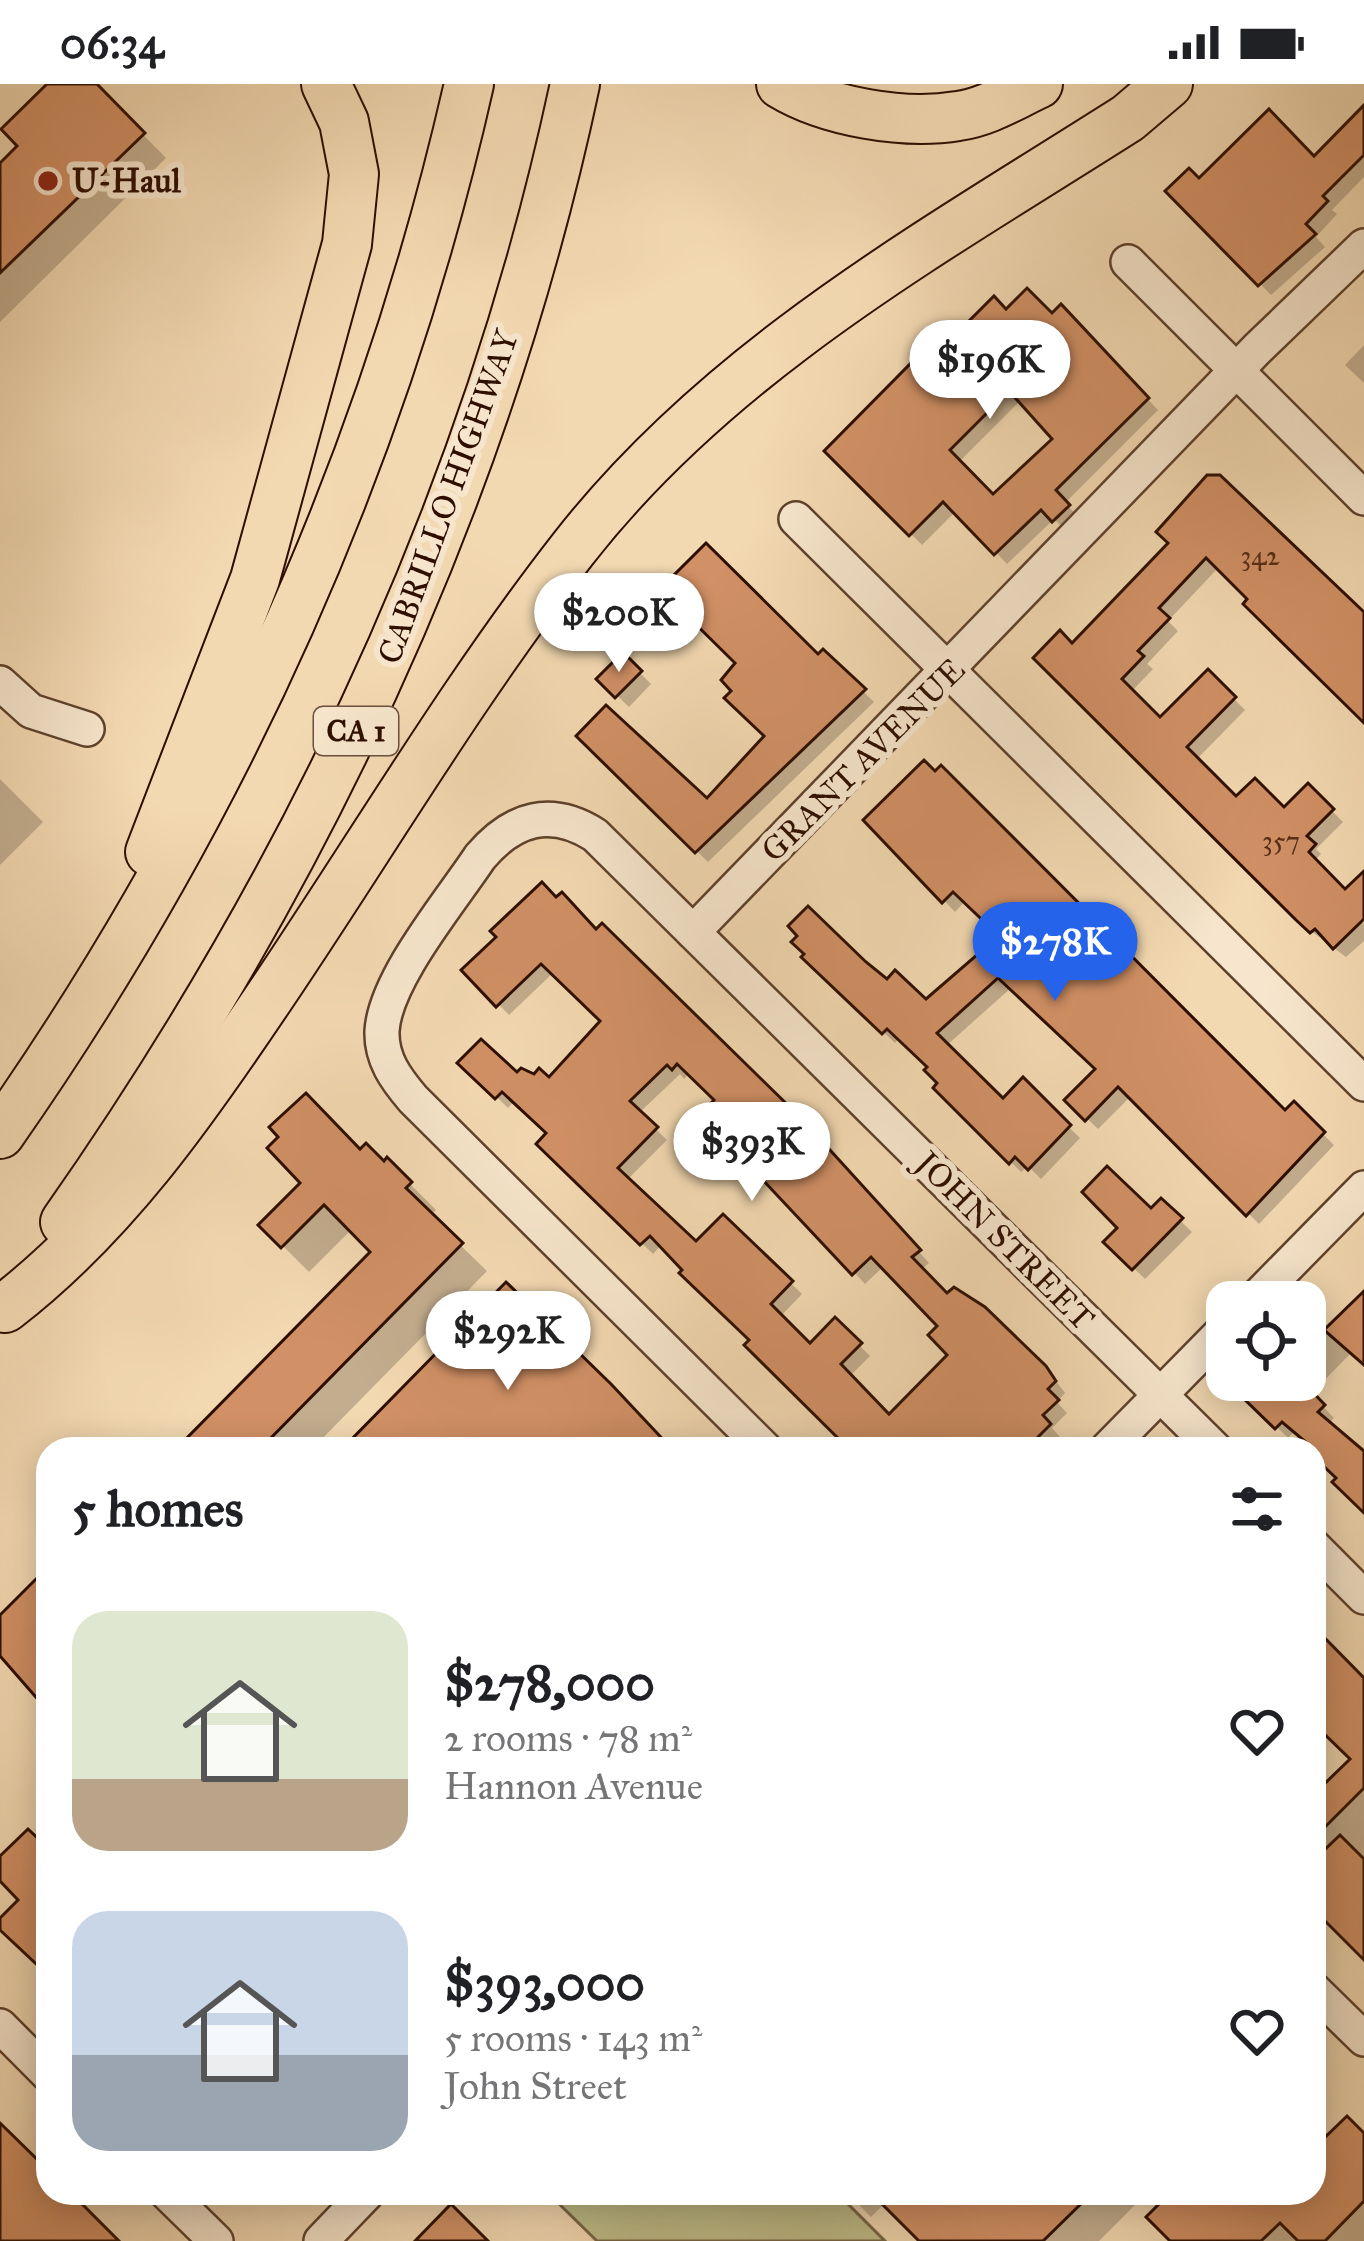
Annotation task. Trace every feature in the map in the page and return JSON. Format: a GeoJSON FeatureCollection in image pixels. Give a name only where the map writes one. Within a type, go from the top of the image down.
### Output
{"type":"FeatureCollection","features":[{"type":"Feature","properties":{"kind":"highway"},"geometry":{"type":"LineString","coordinates":[[100,986],[246,608],[339,275],[354,174],[344,122],[326,84]]}},
{"type":"Feature","properties":{"kind":"highway"},"geometry":{"type":"LineString","coordinates":[[0,1134],[100,986],[226,763],[320,558],[394,359],[469,84]]}},
{"type":"Feature","properties":{"kind":"highway","name":"CABRILLO HIGHWAY"},"geometry":{"type":"LineString","coordinates":[[2,1311],[211,1002],[292,860],[364,714],[421,586],[493,389],[533,257],[575,84]]}},
{"type":"Feature","properties":{"kind":"highway"},"geometry":{"type":"LineString","coordinates":[[781,84],[806,98],[866,112],[927,118],[988,109],[1038,84]]}},
{"type":"Feature","properties":{"kind":"highway"},"geometry":{"type":"LineString","coordinates":[[2,1311],[75,1250],[158,1154],[236,1048],[522,621],[616,495],[734,381],[796,333],[1128,118],[1168,84]]}},
{"type":"Feature","properties":{"kind":"highway"},"geometry":{"type":"LineString","coordinates":[[0,1116],[62,1046]]}},
{"type":"Feature","properties":{"kind":"street","name":"GRANT AVENUE"},"geometry":{"type":"LineString","coordinates":[[693,932],[1364,246]]}},
{"type":"Feature","properties":{"kind":"street"},"geometry":{"type":"LineString","coordinates":[[1128,262],[1364,498]]}},
{"type":"Feature","properties":{"kind":"street"},"geometry":{"type":"LineString","coordinates":[[796,519],[1364,1084]]}},
{"type":"Feature","properties":{"kind":"street"},"geometry":{"type":"LineString","coordinates":[[0,683],[31,711],[87,729]]}},
{"type":"Feature","properties":{"kind":"street"},"geometry":{"type":"LineString","coordinates":[[693,932],[595,835],[561,818],[528,820],[494,839],[480,856],[395,988],[382,1033],[395,1078],[413,1099],[753,1437]]}},
{"type":"Feature","properties":{"kind":"street","name":"JOHN STREET"},"geometry":{"type":"LineString","coordinates":[[693,932],[1203,1437]]}},
{"type":"Feature","properties":{"kind":"street"},"geometry":{"type":"LineString","coordinates":[[1273,1281],[1364,1188]]}},
{"type":"Feature","properties":{"kind":"street"},"geometry":{"type":"LineString","coordinates":[[1119,1437],[1206,1348]]}},
{"type":"Feature","properties":{"kind":"street"},"geometry":{"type":"LineString","coordinates":[[1326,1559],[1364,1597]]}},
{"type":"Feature","properties":{"kind":"street"},"geometry":{"type":"LineString","coordinates":[[1326,2002],[1364,2039]]}},
{"type":"Feature","properties":{"kind":"street"},"geometry":{"type":"LineString","coordinates":[[0,2026],[36,2062]]}},
{"type":"Feature","properties":{"kind":"street"},"geometry":{"type":"LineString","coordinates":[[179,2205],[216,2241]]}},
{"type":"Feature","properties":{"kind":"street"},"geometry":{"type":"LineString","coordinates":[[321,2241],[356,2205]]}},
{"type":"Feature","properties":{"kind":"green space"},"geometry":{"type":"Polygon","coordinates":[[[560,2205],[849,2205],[885,2241],[597,2241],[560,2205]]]}},
{"type":"Feature","properties":{"kind":"building","name":"U-Haul"},"geometry":{"type":"Polygon","coordinates":[[[47,84],[97,84],[145,133],[0,273],[0,163],[17,146],[1,129],[47,84]]]}},
{"type":"Feature","properties":{"kind":"building"},"geometry":{"type":"Polygon","coordinates":[[[1364,105],[1364,155],[1323,196],[1328,201],[1306,224],[1316,234],[1258,286],[1165,191],[1189,168],[1199,178],[1269,109],[1314,156],[1364,105]]]}},
{"type":"Feature","properties":{"kind":"building"},"geometry":{"type":"Polygon","coordinates":[[[1027,288],[1052,313],[1061,304],[1149,398],[1056,490],[1070,505],[1052,522],[1041,510],[994,555],[943,502],[909,536],[824,451],[918,356],[926,364],[994,296],[1006,309],[1027,288]],[[1009,391],[950,450],[993,494],[1052,439],[1009,391]]]}},
{"type":"Feature","properties":{"kind":"building"},"geometry":{"type":"Polygon","coordinates":[[[1207,475],[1220,475],[1364,612],[1364,723],[1243,604],[1247,599],[1206,558],[1159,608],[1170,618],[1138,651],[1144,656],[1122,679],[1160,717],[1208,669],[1236,697],[1187,747],[1236,796],[1255,778],[1284,807],[1308,783],[1334,809],[1307,836],[1316,844],[1309,852],[1345,889],[1364,871],[1364,919],[1333,949],[1315,929],[1310,933],[1296,920],[1033,658],[1060,630],[1072,643],[1168,543],[1156,532],[1207,475]]]}},
{"type":"Feature","properties":{"kind":"building"},"geometry":{"type":"Polygon","coordinates":[[[706,543],[818,654],[823,649],[866,689],[695,853],[576,736],[606,705],[707,798],[764,736],[724,698],[731,691],[721,680],[735,663],[666,595],[673,587],[667,582],[706,543]]]}},
{"type":"Feature","properties":{"kind":"building"},"geometry":{"type":"Polygon","coordinates":[[[623,652],[642,671],[615,698],[596,679],[623,652]]]}},
{"type":"Feature","properties":{"kind":"building"},"geometry":{"type":"Polygon","coordinates":[[[924,760],[935,771],[941,765],[1285,1110],[1294,1101],[1325,1132],[1246,1216],[1118,1087],[1085,1121],[1064,1100],[1095,1069],[998,978],[937,1033],[1003,1098],[1023,1077],[1071,1125],[1028,1170],[1015,1157],[1009,1164],[933,1088],[937,1083],[924,1070],[927,1067],[887,1029],[882,1034],[801,957],[804,954],[791,942],[797,936],[788,926],[808,906],[887,979],[895,970],[926,999],[999,936],[953,892],[942,903],[863,820],[924,760]]]}},
{"type":"Feature","properties":{"kind":"building"},"geometry":{"type":"Polygon","coordinates":[[[542,882],[556,897],[562,892],[596,929],[602,923],[800,1117],[921,1250],[912,1257],[947,1293],[954,1287],[985,1307],[1046,1366],[1056,1381],[1048,1389],[1059,1400],[1043,1415],[1051,1424],[1038,1437],[837,1437],[744,1345],[749,1340],[679,1273],[682,1270],[650,1236],[640,1245],[536,1144],[546,1133],[502,1092],[495,1099],[457,1063],[481,1039],[517,1072],[521,1068],[534,1074],[539,1068],[549,1077],[600,1021],[541,964],[496,1007],[461,970],[496,937],[490,931],[542,882]],[[677,1064],[672,1070],[667,1065],[630,1101],[658,1127],[618,1168],[696,1241],[723,1214],[793,1281],[771,1304],[810,1343],[835,1317],[862,1343],[841,1364],[889,1414],[947,1355],[928,1335],[937,1326],[871,1257],[852,1275],[760,1177],[694,1121],[714,1100],[677,1064]]]}},
{"type":"Feature","properties":{"kind":"building"},"geometry":{"type":"Polygon","coordinates":[[[306,1093],[360,1149],[366,1143],[384,1161],[387,1157],[412,1182],[406,1188],[463,1243],[272,1437],[188,1437],[370,1252],[324,1205],[281,1248],[258,1225],[300,1183],[267,1148],[278,1137],[269,1127],[306,1093]]]}},
{"type":"Feature","properties":{"kind":"building"},"geometry":{"type":"Polygon","coordinates":[[[1107,1166],[1151,1208],[1161,1198],[1183,1218],[1132,1270],[1103,1242],[1117,1228],[1082,1192],[1107,1166]]]}},
{"type":"Feature","properties":{"kind":"building"},"geometry":{"type":"Polygon","coordinates":[[[506,1282],[661,1437],[354,1437],[506,1282]]]}},
{"type":"Feature","properties":{"kind":"building"},"geometry":{"type":"Polygon","coordinates":[[[1364,1291],[1364,1365],[1326,1328],[1364,1291]]]}},
{"type":"Feature","properties":{"kind":"building"},"geometry":{"type":"Polygon","coordinates":[[[1246,1401],[1321,1401],[1325,1405],[1318,1412],[1364,1451],[1364,1513],[1332,1482],[1336,1478],[1326,1468],[1326,1437],[1300,1437],[1282,1422],[1275,1429],[1246,1401]]]}},
{"type":"Feature","properties":{"kind":"building"},"geometry":{"type":"Polygon","coordinates":[[[36,1579],[36,1697],[0,1656],[0,1615],[36,1579]]]}},
{"type":"Feature","properties":{"kind":"building"},"geometry":{"type":"Polygon","coordinates":[[[1326,1639],[1364,1678],[1364,1788],[1326,1826],[1326,1782],[1350,1759],[1326,1736],[1326,1639]]]}},
{"type":"Feature","properties":{"kind":"building"},"geometry":{"type":"Polygon","coordinates":[[[28,1829],[36,1837],[36,1964],[0,1930],[0,1918],[18,1900],[0,1881],[0,1856],[28,1829]]]}},
{"type":"Feature","properties":{"kind":"building"},"geometry":{"type":"Polygon","coordinates":[[[1340,1835],[1364,1859],[1364,1960],[1326,1922],[1326,1848],[1340,1835]]]}},
{"type":"Feature","properties":{"kind":"building"},"geometry":{"type":"Polygon","coordinates":[[[1347,2116],[1364,2133],[1364,2201],[1325,2241],[1298,2241],[1280,2223],[1261,2241],[1170,2241],[1146,2217],[1158,2205],[1326,2205],[1326,2136],[1347,2116]]]}},
{"type":"Feature","properties":{"kind":"building"},"geometry":{"type":"Polygon","coordinates":[[[0,2123],[36,2158],[36,2205],[83,2205],[119,2241],[0,2241],[0,2123]]]}},
{"type":"Feature","properties":{"kind":"building"},"geometry":{"type":"Polygon","coordinates":[[[452,2205],[488,2241],[415,2241],[452,2205]]]}},
{"type":"Feature","properties":{"kind":"building"},"geometry":{"type":"Polygon","coordinates":[[[883,2205],[1080,2205],[1043,2241],[919,2241],[883,2205]]]}},
{"type":"Feature","properties":{"kind":"place","name":"U-Haul"},"geometry":{"type":"Point","coordinates":[48,181]}}]}
